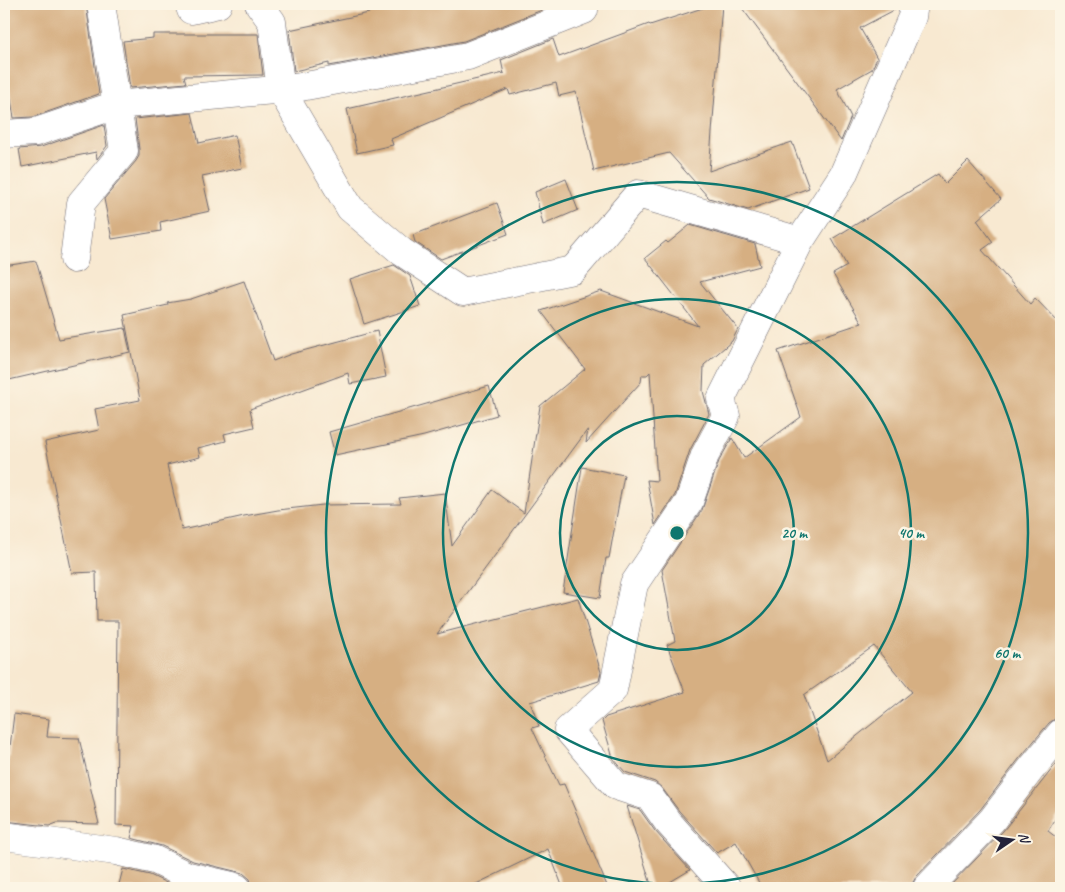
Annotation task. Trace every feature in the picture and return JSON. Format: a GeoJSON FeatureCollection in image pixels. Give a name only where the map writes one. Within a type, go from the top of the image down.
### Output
{"type":"FeatureCollection","features":[{"type":"Feature","properties":{"kind":"street"},"geometry":{"type":"LineString","coordinates":[[74,259],[80,203],[124,151],[101,4]]}},
{"type":"Feature","properties":{"kind":"street"},"geometry":{"type":"LineString","coordinates":[[190,4],[191,10],[218,4]]}},
{"type":"Feature","properties":{"kind":"street"},"geometry":{"type":"LineString","coordinates":[[259,4],[272,22],[281,90],[350,208],[402,252],[463,292],[573,270],[638,194],[800,241]]}},
{"type":"Feature","properties":{"kind":"street"},"geometry":{"type":"LineString","coordinates":[[727,888],[667,821],[650,797],[616,786],[568,730],[613,690],[634,584],[689,502],[705,455],[726,416],[721,399],[800,241],[843,175],[912,17],[914,4]]}},
{"type":"Feature","properties":{"kind":"street"},"geometry":{"type":"LineString","coordinates":[[4,134],[36,132],[116,105],[296,88],[468,56],[584,10]]}},
{"type":"Feature","properties":{"kind":"street"},"geometry":{"type":"LineString","coordinates":[[927,888],[992,820],[1061,733]]}},
{"type":"Feature","properties":{"kind":"street"},"geometry":{"type":"LineString","coordinates":[[4,836],[124,853],[155,860],[188,876],[237,888]]}},
{"type":"Feature","properties":{"kind":"building"},"geometry":{"type":"Polygon","coordinates":[[[5,4],[86,4],[99,94],[33,117],[14,118],[8,81],[4,82],[5,4]]]}},
{"type":"Feature","properties":{"kind":"building"},"geometry":{"type":"Polygon","coordinates":[[[367,4],[557,4],[464,41],[329,66],[329,63],[294,71],[289,30],[369,13],[367,4]]]}},
{"type":"Feature","properties":{"kind":"building"},"geometry":{"type":"Polygon","coordinates":[[[715,4],[722,4],[709,171],[792,142],[809,188],[748,210],[709,198],[669,153],[594,171],[576,92],[559,96],[556,83],[510,95],[508,89],[391,139],[393,145],[357,153],[347,109],[504,73],[501,60],[553,39],[559,57],[649,24],[715,4]]]}},
{"type":"Feature","properties":{"kind":"building"},"geometry":{"type":"Polygon","coordinates":[[[739,4],[898,4],[898,8],[860,28],[877,58],[872,69],[837,89],[851,117],[841,141],[739,4]]]}},
{"type":"Feature","properties":{"kind":"building"},"geometry":{"type":"Polygon","coordinates":[[[153,34],[258,34],[263,75],[184,76],[186,83],[130,88],[123,41],[153,38],[153,34]]]}},
{"type":"Feature","properties":{"kind":"building"},"geometry":{"type":"Polygon","coordinates":[[[192,113],[199,143],[235,135],[242,168],[202,176],[210,211],[160,222],[161,231],[112,239],[104,199],[139,156],[135,119],[192,113]]]}},
{"type":"Feature","properties":{"kind":"building"},"geometry":{"type":"Polygon","coordinates":[[[104,125],[107,146],[97,159],[96,152],[22,167],[19,149],[41,147],[104,125]]]}},
{"type":"Feature","properties":{"kind":"building"},"geometry":{"type":"Polygon","coordinates":[[[968,161],[1001,199],[977,220],[993,242],[982,250],[1030,304],[1035,298],[1061,325],[1061,718],[1049,723],[980,810],[916,877],[912,888],[762,888],[736,842],[717,853],[679,811],[662,788],[655,782],[625,772],[613,758],[602,721],[606,717],[685,692],[667,645],[675,641],[662,570],[702,510],[719,461],[732,438],[744,458],[801,417],[778,351],[862,323],[833,274],[847,266],[832,239],[938,174],[945,184],[968,161]],[[874,646],[804,695],[827,760],[912,692],[874,646]]]}},
{"type":"Feature","properties":{"kind":"building"},"geometry":{"type":"Polygon","coordinates":[[[566,179],[578,210],[543,225],[535,192],[566,179]]]}},
{"type":"Feature","properties":{"kind":"building"},"geometry":{"type":"Polygon","coordinates":[[[497,203],[508,234],[441,259],[415,242],[413,235],[497,203]]]}},
{"type":"Feature","properties":{"kind":"building"},"geometry":{"type":"Polygon","coordinates":[[[690,225],[755,244],[760,266],[700,282],[738,329],[732,341],[704,365],[703,391],[709,414],[690,450],[675,495],[655,525],[647,480],[657,481],[650,372],[647,375],[642,375],[641,382],[586,443],[588,429],[437,634],[578,598],[601,672],[599,681],[530,702],[539,726],[532,728],[559,785],[564,784],[608,888],[563,888],[548,849],[468,888],[252,888],[250,879],[243,873],[193,861],[162,846],[131,838],[134,826],[116,825],[118,621],[97,621],[96,572],[72,573],[45,442],[99,430],[95,409],[140,400],[124,315],[168,305],[167,303],[191,299],[244,281],[273,361],[291,354],[377,331],[386,377],[350,384],[348,373],[250,409],[254,427],[224,434],[226,441],[198,448],[200,457],[167,465],[182,530],[278,510],[323,505],[401,504],[399,498],[445,493],[452,546],[492,490],[524,513],[540,406],[585,369],[541,311],[601,291],[698,326],[645,258],[666,241],[668,243],[690,225]]]}},
{"type":"Feature","properties":{"kind":"building"},"geometry":{"type":"Polygon","coordinates":[[[36,261],[59,339],[125,328],[130,352],[9,380],[4,357],[4,266],[36,261]]]}},
{"type":"Feature","properties":{"kind":"building"},"geometry":{"type":"Polygon","coordinates":[[[394,265],[410,276],[420,306],[364,324],[350,279],[394,265]]]}},
{"type":"Feature","properties":{"kind":"building"},"geometry":{"type":"Polygon","coordinates":[[[489,386],[497,415],[424,436],[335,455],[329,432],[489,386]]]}},
{"type":"Feature","properties":{"kind":"building"},"geometry":{"type":"Polygon","coordinates":[[[582,467],[624,475],[609,558],[606,558],[600,598],[563,592],[582,467]]]}},
{"type":"Feature","properties":{"kind":"building"},"geometry":{"type":"Polygon","coordinates":[[[14,714],[49,719],[47,737],[79,738],[99,824],[57,823],[49,826],[4,821],[4,797],[14,714]]]}},
{"type":"Feature","properties":{"kind":"building"},"geometry":{"type":"Polygon","coordinates":[[[1060,759],[1061,810],[1048,831],[1061,841],[1061,888],[948,888],[1003,831],[1060,759]]]}},
{"type":"Feature","properties":{"kind":"building"},"geometry":{"type":"Polygon","coordinates":[[[627,806],[640,810],[655,831],[690,870],[660,888],[652,888],[627,806]]]}},
{"type":"Feature","properties":{"kind":"building"},"geometry":{"type":"Polygon","coordinates":[[[123,869],[150,875],[177,888],[118,888],[123,869]]]}}]}
